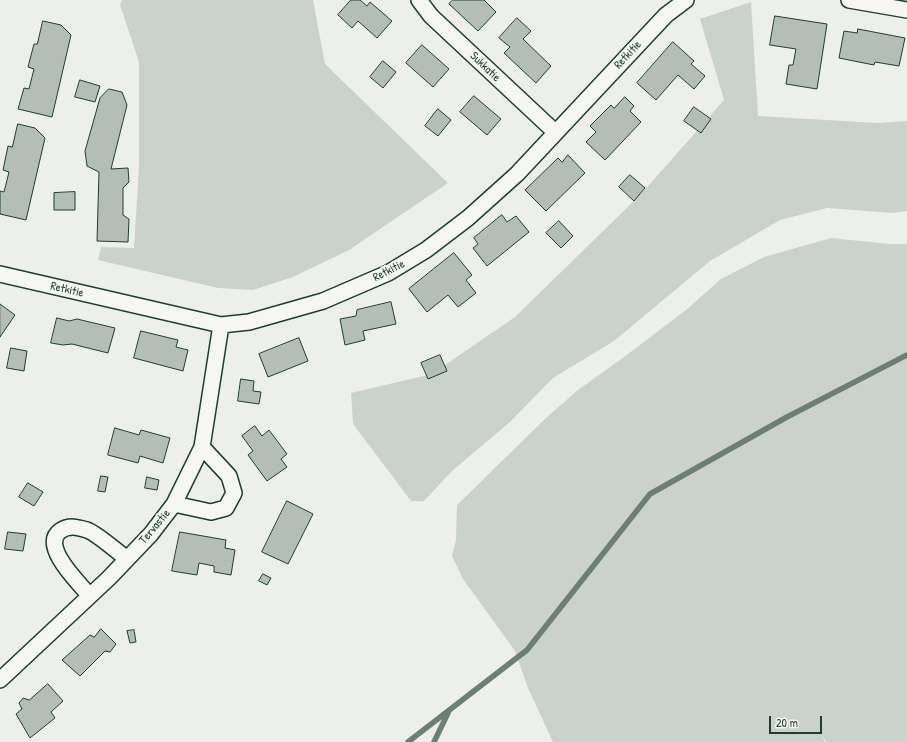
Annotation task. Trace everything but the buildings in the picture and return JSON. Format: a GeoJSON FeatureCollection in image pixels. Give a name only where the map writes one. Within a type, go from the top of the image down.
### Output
{"type":"FeatureCollection","features":[{"type":"Feature","properties":{"kind":"street","name":"Sukkatie"},"geometry":{"type":"LineString","coordinates":[[419,0],[431,16],[555,132]]}},
{"type":"Feature","properties":{"kind":"street","name":"Retkitie"},"geometry":{"type":"LineString","coordinates":[[0,274],[221,325],[249,322],[323,301],[388,273],[426,250],[468,218],[517,174],[666,15],[686,0]]}},
{"type":"Feature","properties":{"kind":"street"},"geometry":{"type":"LineString","coordinates":[[849,0],[907,10]]}},
{"type":"Feature","properties":{"kind":"street","name":"Tervastie"},"geometry":{"type":"LineString","coordinates":[[0,680],[127,559],[151,534],[174,504],[202,447],[221,325]]}},
{"type":"Feature","properties":{"kind":"street"},"geometry":{"type":"LineString","coordinates":[[174,504],[210,512],[226,508],[234,493],[229,476],[202,447]]}},
{"type":"Feature","properties":{"kind":"street"},"geometry":{"type":"LineString","coordinates":[[89,595],[58,558],[54,542],[59,532],[71,526],[88,530],[127,559]]}},
{"type":"Feature","properties":{"kind":"shaded area"},"geometry":{"type":"Polygon","coordinates":[[[122,0],[313,0],[325,64],[448,183],[349,250],[293,277],[253,290],[218,288],[98,260],[101,247],[134,248],[139,167],[139,62],[120,5],[122,0]]]}},
{"type":"Feature","properties":{"kind":"shaded area"},"geometry":{"type":"Polygon","coordinates":[[[751,2],[758,116],[877,123],[907,121],[907,211],[893,213],[827,208],[780,220],[710,261],[614,341],[553,378],[510,422],[452,471],[424,501],[411,501],[353,424],[351,393],[432,374],[515,317],[642,193],[724,100],[700,19],[751,2]]]}},
{"type":"Feature","properties":{"kind":"shaded area"},"geometry":{"type":"Polygon","coordinates":[[[831,238],[890,244],[907,244],[907,742],[827,742],[821,735],[825,742],[553,742],[528,688],[515,651],[463,579],[452,556],[456,540],[457,505],[547,417],[578,390],[686,310],[721,279],[764,257],[831,238]]]}},
{"type":"Feature","properties":{"kind":"waterway"},"geometry":{"type":"LineString","coordinates":[[408,742],[527,650],[650,494],[787,417],[907,355]]}},
{"type":"Feature","properties":{"kind":"waterway"},"geometry":{"type":"LineString","coordinates":[[434,742],[448,713]]}}]}
